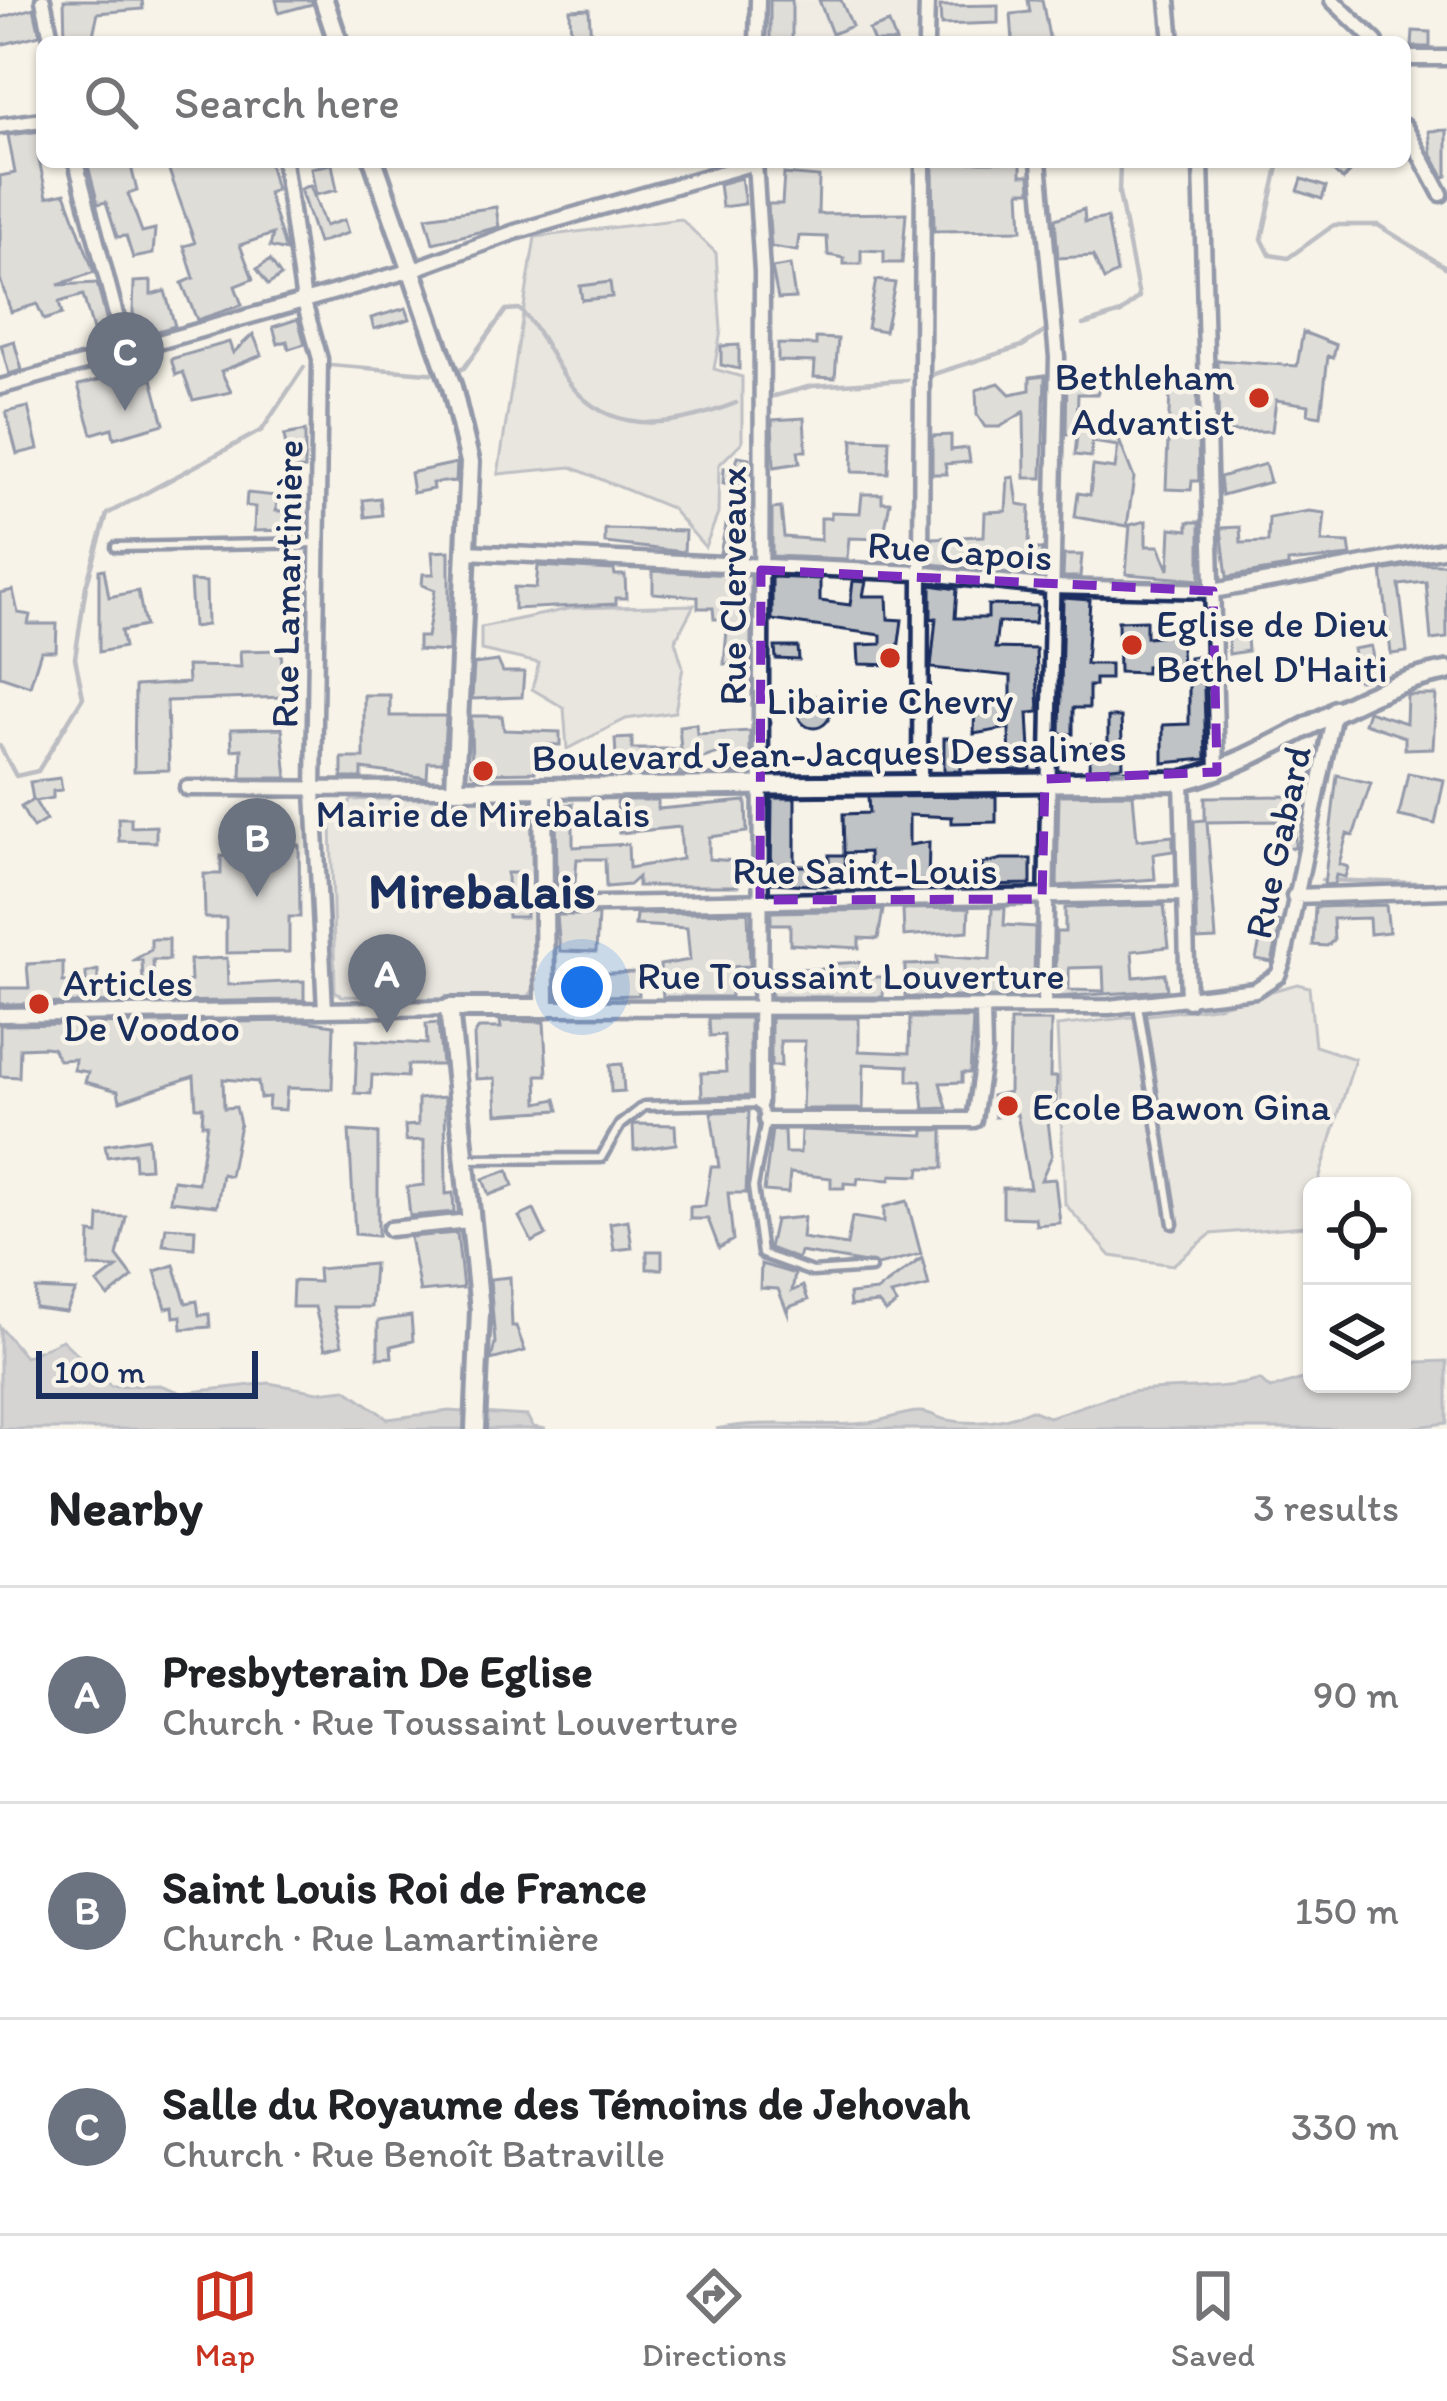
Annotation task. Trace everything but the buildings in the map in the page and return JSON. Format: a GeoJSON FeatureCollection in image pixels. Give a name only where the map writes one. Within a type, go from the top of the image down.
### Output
{"type":"FeatureCollection","features":[{"type":"Feature","properties":{"kind":"main road"},"geometry":{"type":"LineString","coordinates":[[324,0],[336,36]]}},
{"type":"Feature","properties":{"kind":"main road"},"geometry":{"type":"LineString","coordinates":[[376,168],[452,387],[470,461],[455,789]]}},
{"type":"Feature","properties":{"kind":"main road","name":"Boulevard Jean-Jacques Dessalines"},"geometry":{"type":"LineString","coordinates":[[455,789],[763,782],[1182,781],[1268,750],[1335,708],[1447,670]]}},
{"type":"Feature","properties":{"kind":"main road"},"geometry":{"type":"LineString","coordinates":[[543,790],[548,904],[545,1008]]}},
{"type":"Feature","properties":{"kind":"main road"},"geometry":{"type":"LineString","coordinates":[[448,1008],[480,1310],[475,1429]]}},
{"type":"Feature","properties":{"kind":"main road","name":"Rue Toussaint Louverture"},"geometry":{"type":"LineString","coordinates":[[448,1008],[545,1008]]}},
{"type":"Feature","properties":{"kind":"street"},"geometry":{"type":"LineString","coordinates":[[43,0],[51,36]]}},
{"type":"Feature","properties":{"kind":"street"},"geometry":{"type":"LineString","coordinates":[[757,36],[758,0]]}},
{"type":"Feature","properties":{"kind":"street"},"geometry":{"type":"LineString","coordinates":[[926,36],[927,0]]}},
{"type":"Feature","properties":{"kind":"street"},"geometry":{"type":"LineString","coordinates":[[1168,0],[1171,36]]}},
{"type":"Feature","properties":{"kind":"street"},"geometry":{"type":"LineString","coordinates":[[1332,0],[1370,36]]}},
{"type":"Feature","properties":{"kind":"street"},"geometry":{"type":"LineString","coordinates":[[1411,58],[1447,58]]}},
{"type":"Feature","properties":{"kind":"street"},"geometry":{"type":"LineString","coordinates":[[0,126],[36,121]]}},
{"type":"Feature","properties":{"kind":"street"},"geometry":{"type":"LineString","coordinates":[[1411,138],[1441,194]]}},
{"type":"Feature","properties":{"kind":"street"},"geometry":{"type":"LineString","coordinates":[[78,168],[126,353]]}},
{"type":"Feature","properties":{"kind":"street","name":"Rue Lamartinière"},"geometry":{"type":"LineString","coordinates":[[285,168],[304,302],[320,359],[314,791],[325,1010]]}},
{"type":"Feature","properties":{"kind":"street"},"geometry":{"type":"LineString","coordinates":[[0,387],[409,271],[515,232],[735,168]]}},
{"type":"Feature","properties":{"kind":"street","name":"Rue Clerveaux"},"geometry":{"type":"LineString","coordinates":[[756,168],[762,272],[760,1103]]}},
{"type":"Feature","properties":{"kind":"street"},"geometry":{"type":"LineString","coordinates":[[920,783],[917,573],[923,168]]}},
{"type":"Feature","properties":{"kind":"street"},"geometry":{"type":"LineString","coordinates":[[1040,168],[1057,357],[1042,899],[1044,1007]]}},
{"type":"Feature","properties":{"kind":"street"},"geometry":{"type":"LineString","coordinates":[[1202,168],[1217,772]]}},
{"type":"Feature","properties":{"kind":"street","name":"Rue Capois"},"geometry":{"type":"LineString","coordinates":[[466,552],[917,573],[1050,587],[1213,591],[1447,549]]}},
{"type":"Feature","properties":{"kind":"street","name":"Rue Gabard"},"geometry":{"type":"LineString","coordinates":[[1268,984],[1283,962],[1335,708]]}},
{"type":"Feature","properties":{"kind":"street"},"geometry":{"type":"LineString","coordinates":[[1182,781],[1187,1001]]}},
{"type":"Feature","properties":{"kind":"street","name":"Boulevard Jean-Jacques Dessalines"},"geometry":{"type":"LineString","coordinates":[[188,788],[455,789]]}},
{"type":"Feature","properties":{"kind":"street"},"geometry":{"type":"LineString","coordinates":[[1294,896],[1447,890]]}},
{"type":"Feature","properties":{"kind":"street","name":"Rue Saint-Louis"},"geometry":{"type":"LineString","coordinates":[[548,904],[1182,894]]}},
{"type":"Feature","properties":{"kind":"street","name":"Rue Toussaint Louverture"},"geometry":{"type":"LineString","coordinates":[[545,1008],[983,1010],[1138,1005],[1187,1001],[1268,984]]}},
{"type":"Feature","properties":{"kind":"street","name":"Rue Toussaint Louverture"},"geometry":{"type":"LineString","coordinates":[[0,1016],[448,1008]]}},
{"type":"Feature","properties":{"kind":"street"},"geometry":{"type":"LineString","coordinates":[[766,1120],[974,1120],[984,1052],[983,1010]]}},
{"type":"Feature","properties":{"kind":"street"},"geometry":{"type":"LineString","coordinates":[[390,1229],[470,1222]]}},
{"type":"Feature","properties":{"kind":"lane"},"geometry":{"type":"LineString","coordinates":[[116,547],[314,542]]}},
{"type":"Feature","properties":{"kind":"lane"},"geometry":{"type":"LineString","coordinates":[[1138,1005],[1173,1224]]}},
{"type":"Feature","properties":{"kind":"lane"},"geometry":{"type":"LineString","coordinates":[[462,1160],[601,1158],[620,1125],[644,1106],[760,1103],[766,1120],[753,1187],[762,1254],[812,1272],[871,1268]]}},
{"type":"Feature","properties":{"kind":"highlighted area"},"geometry":{"type":"Polygon","coordinates":[[[761,570],[1213,591],[1217,772],[1045,779],[1042,899],[760,900],[761,570]]]}},
{"type":"Feature","properties":{"kind":"shaded area"},"geometry":{"type":"Polygon","coordinates":[[[764,0],[919,0],[918,36],[764,36],[764,0]]]}},
{"type":"Feature","properties":{"kind":"shaded area"},"geometry":{"type":"Polygon","coordinates":[[[681,219],[716,253],[721,331],[714,369],[742,377],[742,442],[719,465],[718,514],[705,547],[671,508],[571,467],[498,474],[535,237],[681,219]]]}},
{"type":"Feature","properties":{"kind":"shaded area"},"geometry":{"type":"Polygon","coordinates":[[[694,605],[675,641],[683,667],[675,712],[626,719],[567,749],[564,708],[532,689],[539,663],[481,650],[481,627],[573,608],[694,605]]]}},
{"type":"Feature","properties":{"kind":"shaded area"},"geometry":{"type":"Polygon","coordinates":[[[477,796],[539,810],[542,979],[528,997],[505,1001],[342,996],[335,991],[331,823],[352,800],[477,796]]]}},
{"type":"Feature","properties":{"kind":"shaded area"},"geometry":{"type":"Polygon","coordinates":[[[1297,984],[1309,987],[1315,1046],[1355,1059],[1320,1177],[1303,1177],[1303,1226],[1211,1234],[1173,1265],[1111,1256],[1065,1204],[1057,1026],[1214,1007],[1297,984]]]}},
{"type":"Feature","properties":{"kind":"shaded area"},"geometry":{"type":"Polygon","coordinates":[[[0,1327],[25,1357],[62,1340],[111,1386],[160,1385],[182,1393],[269,1383],[318,1392],[346,1389],[388,1419],[449,1411],[527,1416],[533,1427],[546,1429],[0,1429],[0,1327]]]}},
{"type":"Feature","properties":{"kind":"shaded area"},"geometry":{"type":"Polygon","coordinates":[[[1447,1361],[1447,1423],[1401,1429],[716,1429],[866,1423],[914,1412],[970,1423],[1031,1410],[1048,1417],[1139,1391],[1260,1380],[1270,1389],[1303,1379],[1303,1393],[1411,1393],[1411,1369],[1418,1362],[1447,1361]]]}},
{"type":"Feature","properties":{"kind":"waterway"},"geometry":{"type":"LineString","coordinates":[[1083,325],[1121,313],[1139,297],[1119,193],[1120,168]]}},
{"type":"Feature","properties":{"kind":"waterway"},"geometry":{"type":"LineString","coordinates":[[1278,168],[1262,239],[1270,255],[1288,258],[1334,225],[1378,225],[1447,268]]}},
{"type":"Feature","properties":{"kind":"waterway"},"geometry":{"type":"LineString","coordinates":[[451,373],[464,368],[506,310],[519,309],[578,393],[614,416],[633,421],[675,420],[736,403]]}},
{"type":"Feature","properties":{"kind":"waterway"},"geometry":{"type":"LineString","coordinates":[[928,376],[1022,346],[1046,331]]}},
{"type":"Feature","properties":{"kind":"waterway"},"geometry":{"type":"LineString","coordinates":[[329,365],[440,374]]}},
{"type":"Feature","properties":{"kind":"waterway"},"geometry":{"type":"LineString","coordinates":[[0,746],[16,776],[38,771],[83,697],[75,658],[86,586],[107,514],[262,430],[304,367]]}},
{"type":"Feature","properties":{"kind":"waterway"},"geometry":{"type":"LineString","coordinates":[[774,396],[812,386],[907,380]]}},
{"type":"Feature","properties":{"kind":"waterway"},"geometry":{"type":"LineString","coordinates":[[1322,880],[1447,884]]}},
{"type":"Feature","properties":{"kind":"place","name":"Bethleham Advantist"},"geometry":{"type":"Point","coordinates":[1259,398]}},
{"type":"Feature","properties":{"kind":"place","name":"Salle du Royaume des Témoins de Jehovah"},"geometry":{"type":"Point","coordinates":[125,411]}},
{"type":"Feature","properties":{"kind":"place","name":"Eglise de Dieu Bethel D'Haiti"},"geometry":{"type":"Point","coordinates":[1132,645]}},
{"type":"Feature","properties":{"kind":"place","name":"Libairie Chevry"},"geometry":{"type":"Point","coordinates":[890,658]}},
{"type":"Feature","properties":{"kind":"place","name":"Mairie de Mirebalais"},"geometry":{"type":"Point","coordinates":[483,771]}},
{"type":"Feature","properties":{"kind":"place","name":"Saint Louis Roi de France"},"geometry":{"type":"Point","coordinates":[257,897]}},
{"type":"Feature","properties":{"kind":"place","name":"Articles De Voodoo"},"geometry":{"type":"Point","coordinates":[39,1004]}},
{"type":"Feature","properties":{"kind":"place","name":"Presbyterain De Eglise"},"geometry":{"type":"Point","coordinates":[387,1033]}},
{"type":"Feature","properties":{"kind":"place","name":"Ecole Bawon Gina"},"geometry":{"type":"Point","coordinates":[1008,1106]}},
{"type":"Feature","properties":{"kind":"district","name":"Mirebalais"},"geometry":{"type":"Point","coordinates":[482,890]}}]}
